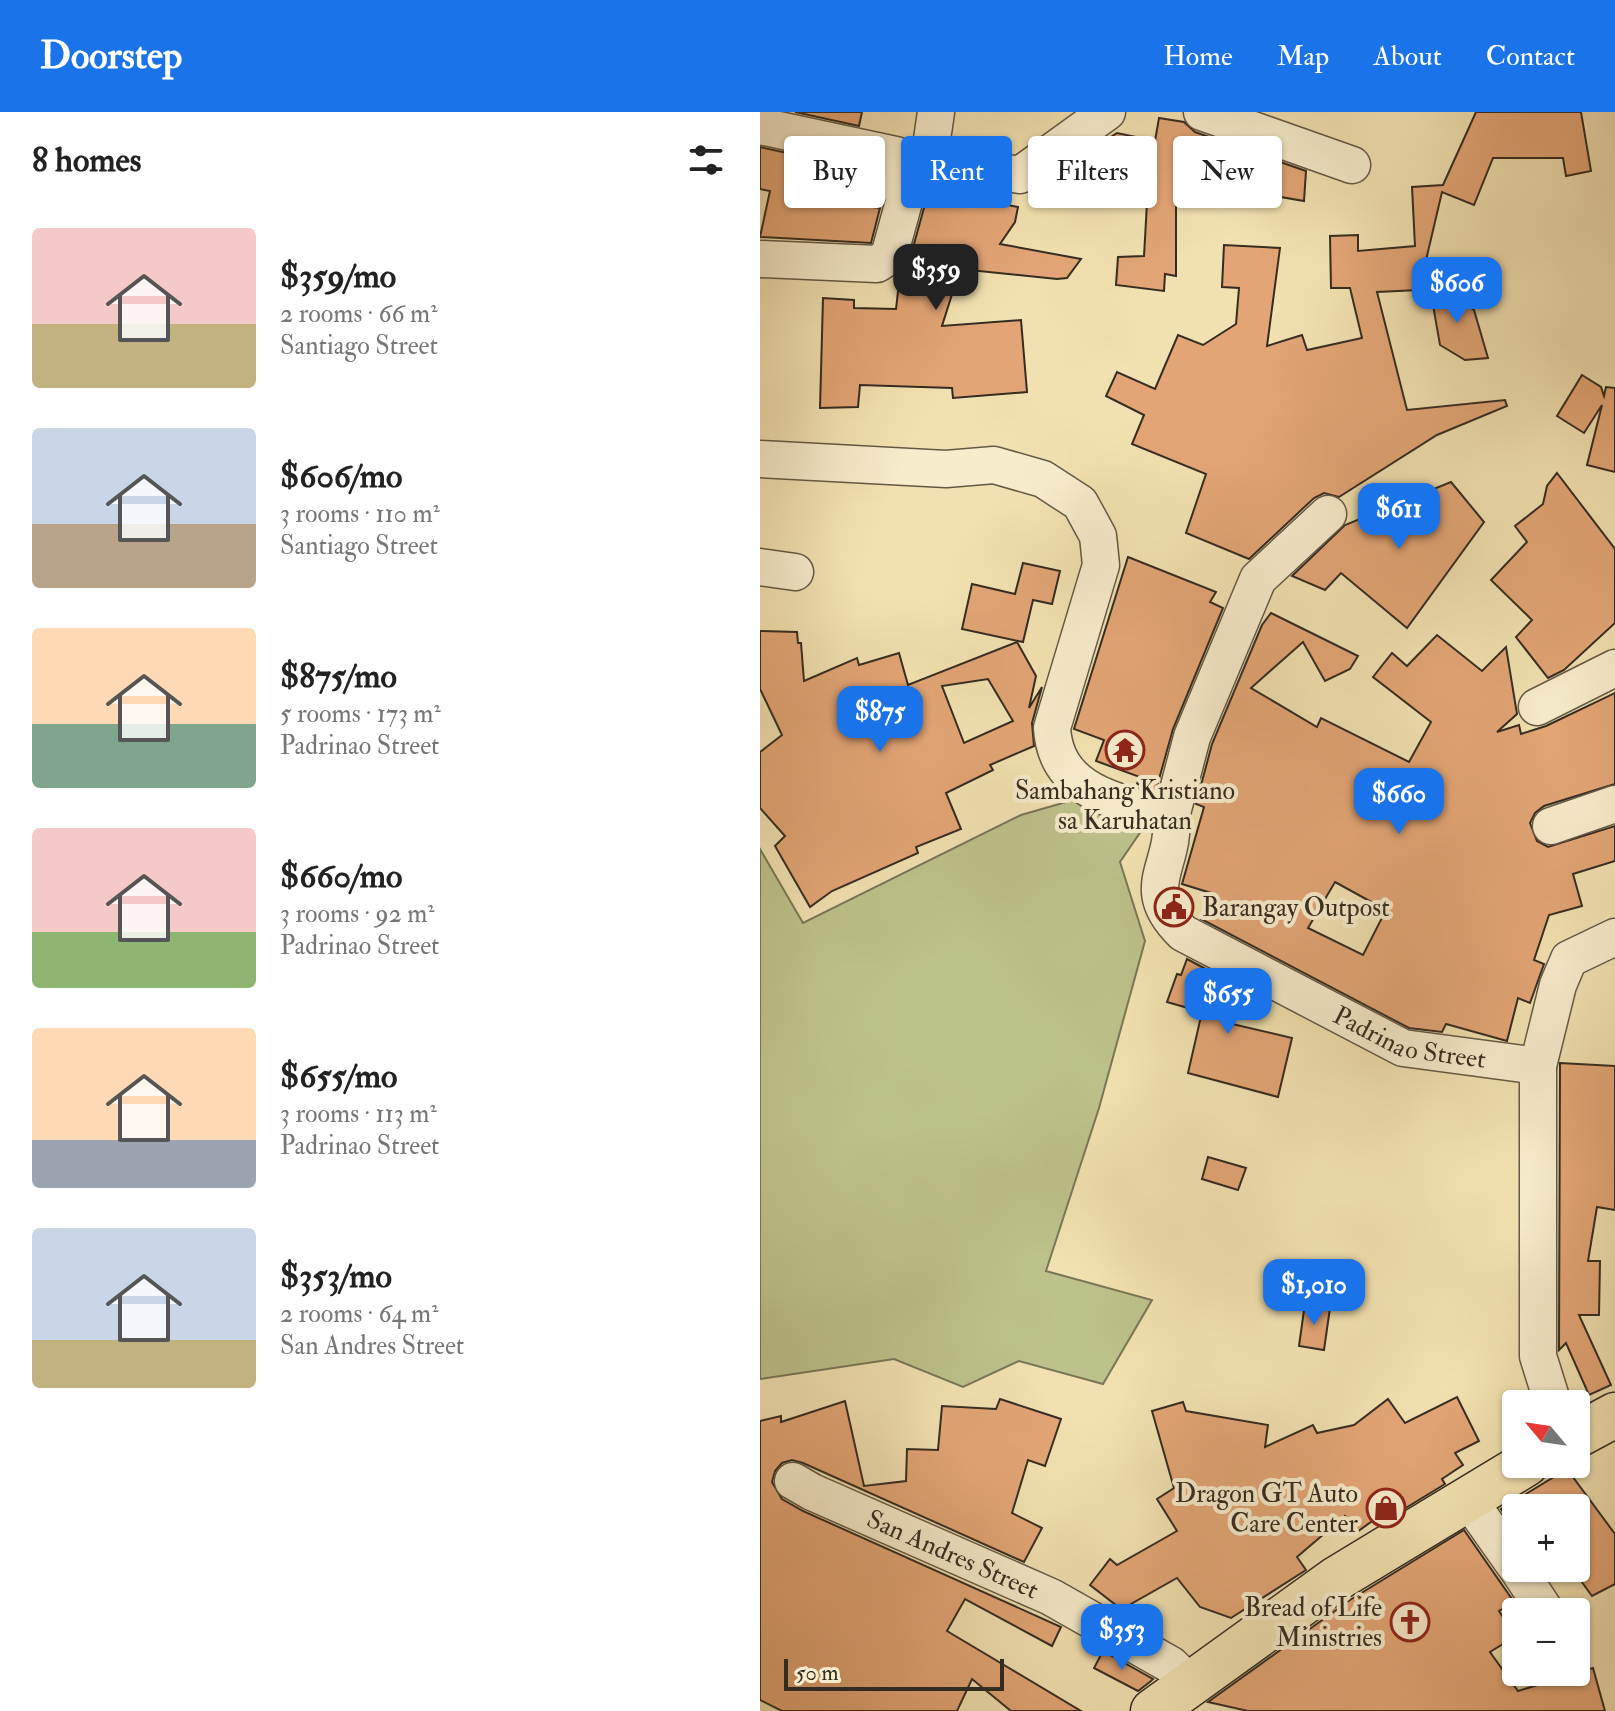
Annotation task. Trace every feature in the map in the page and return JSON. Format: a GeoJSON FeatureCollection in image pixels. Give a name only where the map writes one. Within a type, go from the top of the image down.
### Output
{"type":"FeatureCollection","features":[{"type":"Feature","properties":{"kind":"main road"},"geometry":{"type":"LineString","coordinates":[[1590,1428],[1615,1415]]}},
{"type":"Feature","properties":{"kind":"main road"},"geometry":{"type":"LineString","coordinates":[[1153,1711],[1336,1579],[1503,1478]]}},
{"type":"Feature","properties":{"kind":"street"},"geometry":{"type":"LineString","coordinates":[[923,136],[936,112]]}},
{"type":"Feature","properties":{"kind":"street"},"geometry":{"type":"LineString","coordinates":[[1012,174],[1020,175],[1107,112]]}},
{"type":"Feature","properties":{"kind":"street"},"geometry":{"type":"LineString","coordinates":[[1202,112],[1352,165]]}},
{"type":"Feature","properties":{"kind":"street"},"geometry":{"type":"LineString","coordinates":[[760,126],[901,155]]}},
{"type":"Feature","properties":{"kind":"street"},"geometry":{"type":"LineString","coordinates":[[901,168],[893,176],[901,191]]}},
{"type":"Feature","properties":{"kind":"street"},"geometry":{"type":"LineString","coordinates":[[760,259],[877,264],[889,256],[902,208]]}},
{"type":"Feature","properties":{"kind":"street"},"geometry":{"type":"LineString","coordinates":[[760,459],[946,469],[994,465],[1043,479],[1080,503],[1098,536],[1101,565],[1052,728],[1053,751],[1062,768],[1079,785],[1171,817]]}},
{"type":"Feature","properties":{"kind":"street","name":"Padrinao Street"},"geometry":{"type":"LineString","coordinates":[[1328,514],[1258,579],[1192,737],[1171,817],[1161,901],[1163,913],[1183,933],[1403,1048],[1538,1066]]}},
{"type":"Feature","properties":{"kind":"street"},"geometry":{"type":"LineString","coordinates":[[1537,707],[1615,668]]}},
{"type":"Feature","properties":{"kind":"street"},"geometry":{"type":"LineString","coordinates":[[1551,826],[1615,804]]}},
{"type":"Feature","properties":{"kind":"street"},"geometry":{"type":"LineString","coordinates":[[1549,1390],[1538,1356],[1538,1066],[1558,985],[1569,959],[1615,937]]}},
{"type":"Feature","properties":{"kind":"street","name":"San Andres Street"},"geometry":{"type":"LineString","coordinates":[[793,1481],[1051,1597],[1171,1665],[1192,1685]]}},
{"type":"Feature","properties":{"kind":"street"},"geometry":{"type":"LineString","coordinates":[[1468,1499],[1502,1547]]}},
{"type":"Feature","properties":{"kind":"green space"},"geometry":{"type":"Polygon","coordinates":[[[1073,800],[1148,821],[1120,862],[1145,941],[1099,1108],[1046,1271],[1152,1300],[1103,1384],[1019,1361],[963,1387],[894,1359],[760,1379],[760,849],[803,923],[1021,815],[1073,800]]]}},
{"type":"Feature","properties":{"kind":"building"},"geometry":{"type":"Polygon","coordinates":[[[795,112],[862,112],[859,126],[795,112]]]}},
{"type":"Feature","properties":{"kind":"building"},"geometry":{"type":"Polygon","coordinates":[[[1476,112],[1581,112],[1591,171],[1566,176],[1563,158],[1493,158],[1474,205],[1442,192],[1419,290],[1377,292],[1407,410],[1505,400],[1507,406],[1437,435],[1339,497],[1324,493],[1314,498],[1249,559],[1186,533],[1206,474],[1132,444],[1144,415],[1106,396],[1117,372],[1155,389],[1178,335],[1203,345],[1236,324],[1239,288],[1222,287],[1224,245],[1280,248],[1267,346],[1302,335],[1307,350],[1362,338],[1350,288],[1331,288],[1330,236],[1358,235],[1358,251],[1415,246],[1412,187],[1443,185],[1476,112]]]}},
{"type":"Feature","properties":{"kind":"building"},"geometry":{"type":"Polygon","coordinates":[[[1159,118],[1184,122],[1195,132],[1206,136],[1173,136],[1176,276],[1165,274],[1164,291],[1116,285],[1118,257],[1144,256],[1147,208],[1157,208],[1156,136],[1159,118]]]}},
{"type":"Feature","properties":{"kind":"building"},"geometry":{"type":"Polygon","coordinates":[[[760,147],[784,152],[784,208],[880,208],[871,243],[760,237],[770,191],[760,189],[760,147]]]}},
{"type":"Feature","properties":{"kind":"building"},"geometry":{"type":"Polygon","coordinates":[[[1282,163],[1306,171],[1304,201],[1282,197],[1282,163]]]}},
{"type":"Feature","properties":{"kind":"building"},"geometry":{"type":"Polygon","coordinates":[[[1012,206],[1018,207],[1015,222],[1000,244],[1081,259],[1067,278],[1057,279],[960,269],[942,326],[1021,320],[1027,392],[953,398],[952,388],[860,385],[858,407],[820,408],[823,298],[854,300],[854,308],[896,309],[900,274],[909,262],[924,208],[1012,206]]]}},
{"type":"Feature","properties":{"kind":"building"},"geometry":{"type":"Polygon","coordinates":[[[1430,288],[1463,290],[1465,304],[1474,310],[1488,358],[1465,360],[1440,345],[1430,288]]]}},
{"type":"Feature","properties":{"kind":"building"},"geometry":{"type":"Polygon","coordinates":[[[1582,375],[1601,387],[1604,396],[1606,387],[1615,388],[1615,472],[1587,465],[1602,405],[1584,433],[1557,416],[1582,375]]]}},
{"type":"Feature","properties":{"kind":"building"},"geometry":{"type":"Polygon","coordinates":[[[1557,473],[1615,549],[1615,623],[1564,670],[1548,678],[1516,637],[1532,620],[1491,580],[1527,542],[1515,526],[1543,504],[1547,486],[1557,473]]]}},
{"type":"Feature","properties":{"kind":"building"},"geometry":{"type":"Polygon","coordinates":[[[1451,482],[1484,522],[1407,628],[1341,573],[1325,590],[1292,576],[1345,525],[1451,482]]]}},
{"type":"Feature","properties":{"kind":"building"},"geometry":{"type":"Polygon","coordinates":[[[1128,557],[1216,592],[1210,602],[1223,608],[1173,729],[1156,790],[1137,784],[1140,777],[1096,761],[1104,740],[1074,729],[1128,557]]]}},
{"type":"Feature","properties":{"kind":"building"},"geometry":{"type":"Polygon","coordinates":[[[1023,563],[1060,571],[1052,604],[1033,600],[1023,642],[962,629],[972,584],[1015,594],[1023,563]]]}},
{"type":"Feature","properties":{"kind":"building"},"geometry":{"type":"Polygon","coordinates":[[[1271,613],[1358,656],[1350,669],[1325,681],[1303,642],[1251,688],[1317,727],[1321,718],[1409,762],[1431,722],[1373,677],[1392,653],[1407,666],[1437,635],[1482,671],[1506,647],[1517,714],[1497,732],[1519,725],[1521,734],[1546,726],[1615,693],[1615,784],[1544,806],[1535,813],[1530,823],[1537,841],[1548,847],[1615,826],[1615,861],[1573,874],[1582,906],[1549,915],[1534,960],[1544,964],[1530,1003],[1518,998],[1507,1041],[1446,1024],[1442,1032],[1409,1028],[1201,919],[1211,893],[1182,884],[1204,807],[1196,804],[1212,744],[1262,625],[1271,613]],[[1335,882],[1308,928],[1363,955],[1386,910],[1335,882]]]}},
{"type":"Feature","properties":{"kind":"building"},"geometry":{"type":"Polygon","coordinates":[[[760,631],[797,632],[798,643],[801,643],[804,681],[857,658],[859,665],[899,653],[908,685],[1017,642],[1036,676],[1029,708],[1042,687],[1032,723],[1034,746],[990,765],[993,770],[946,793],[961,829],[916,847],[918,853],[832,891],[810,907],[775,846],[785,836],[760,808],[760,752],[782,735],[760,689],[760,631]],[[988,679],[942,686],[964,743],[1013,721],[988,679]]]}},
{"type":"Feature","properties":{"kind":"building"},"geometry":{"type":"Polygon","coordinates":[[[1187,959],[1236,985],[1228,1023],[1292,1038],[1278,1097],[1188,1073],[1202,1012],[1167,1002],[1177,974],[1181,975],[1187,959]]]}},
{"type":"Feature","properties":{"kind":"building"},"geometry":{"type":"Polygon","coordinates":[[[1560,1063],[1615,1066],[1615,1210],[1597,1207],[1588,1261],[1600,1261],[1599,1315],[1579,1315],[1611,1385],[1590,1395],[1566,1343],[1559,1350],[1560,1063]]]}},
{"type":"Feature","properties":{"kind":"building"},"geometry":{"type":"Polygon","coordinates":[[[1208,1157],[1246,1168],[1238,1190],[1202,1179],[1208,1157]]]}},
{"type":"Feature","properties":{"kind":"building"},"geometry":{"type":"Polygon","coordinates":[[[1305,1303],[1330,1308],[1324,1350],[1299,1346],[1305,1303]]]}},
{"type":"Feature","properties":{"kind":"building"},"geometry":{"type":"Polygon","coordinates":[[[1457,1397],[1479,1441],[1455,1453],[1463,1465],[1442,1479],[1445,1484],[1386,1520],[1382,1514],[1357,1532],[1345,1516],[1297,1557],[1306,1570],[1231,1618],[1200,1607],[1177,1578],[1131,1604],[1125,1612],[1090,1585],[1110,1559],[1117,1565],[1177,1531],[1157,1499],[1174,1488],[1152,1411],[1183,1402],[1186,1411],[1268,1425],[1265,1447],[1313,1425],[1317,1433],[1354,1425],[1388,1399],[1405,1423],[1457,1397]]]}},
{"type":"Feature","properties":{"kind":"building"},"geometry":{"type":"Polygon","coordinates":[[[1000,1399],[1061,1419],[1045,1466],[1028,1460],[1012,1513],[1042,1528],[1024,1562],[803,1463],[792,1460],[782,1463],[775,1471],[772,1482],[782,1499],[803,1511],[1061,1627],[1052,1646],[965,1599],[947,1631],[1081,1711],[1011,1711],[972,1679],[957,1711],[782,1711],[760,1700],[760,1421],[781,1416],[781,1422],[845,1401],[864,1486],[906,1481],[907,1449],[938,1450],[942,1406],[996,1409],[1000,1399]]]}},
{"type":"Feature","properties":{"kind":"building"},"geometry":{"type":"Polygon","coordinates":[[[1552,1478],[1574,1478],[1585,1494],[1526,1494],[1552,1478]]]}},
{"type":"Feature","properties":{"kind":"building"},"geometry":{"type":"Polygon","coordinates":[[[1590,1500],[1615,1534],[1615,1584],[1592,1596],[1582,1582],[1590,1582],[1590,1500]]]}},
{"type":"Feature","properties":{"kind":"building","name":"Bread of Life Ministries"},"geometry":{"type":"Polygon","coordinates":[[[1464,1530],[1511,1598],[1502,1598],[1502,1609],[1499,1611],[1502,1615],[1502,1645],[1490,1652],[1502,1669],[1502,1686],[1514,1686],[1518,1691],[1534,1686],[1590,1686],[1590,1669],[1593,1668],[1605,1711],[1248,1711],[1208,1702],[1350,1600],[1464,1530]]]}},
{"type":"Feature","properties":{"kind":"building"},"geometry":{"type":"Polygon","coordinates":[[[1103,1651],[1153,1679],[1138,1691],[1094,1668],[1103,1651]]]}},
{"type":"Feature","properties":{"kind":"place","name":"Sambahang Kristiano sa Karuhatan"},"geometry":{"type":"Point","coordinates":[1125,750]}},
{"type":"Feature","properties":{"kind":"place","name":"Barangay Outpost"},"geometry":{"type":"Point","coordinates":[1174,907]}},
{"type":"Feature","properties":{"kind":"place","name":"Dragon GT Auto Care Center"},"geometry":{"type":"Point","coordinates":[1386,1508]}},
{"type":"Feature","properties":{"kind":"place","name":"Bread of Life Ministries"},"geometry":{"type":"Point","coordinates":[1410,1622]}}]}
